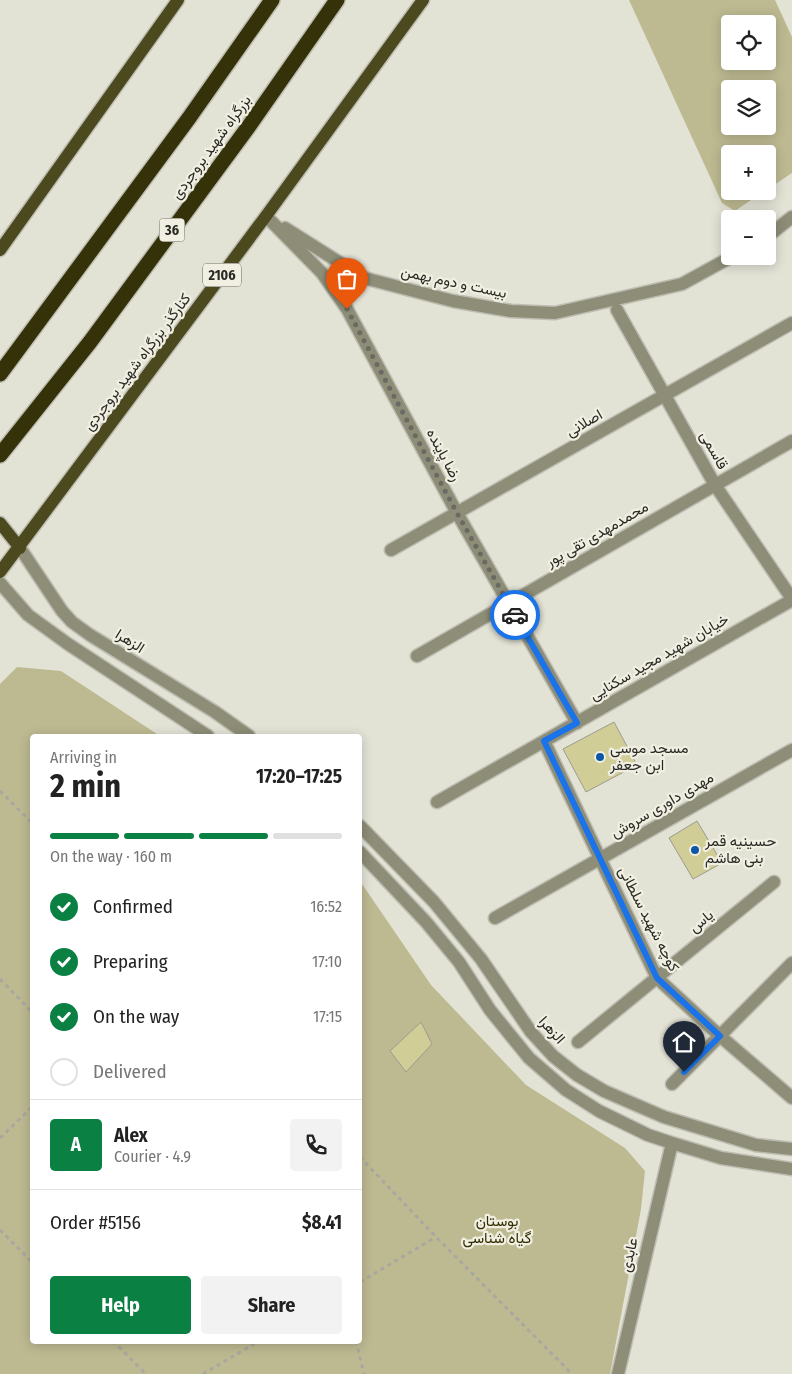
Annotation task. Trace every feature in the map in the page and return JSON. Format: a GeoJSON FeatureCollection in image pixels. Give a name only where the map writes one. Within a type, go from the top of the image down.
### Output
{"type":"FeatureCollection","features":[{"type":"Feature","properties":{"kind":"highway"},"geometry":{"type":"LineString","coordinates":[[0,374],[189,118],[272,0]]}},
{"type":"Feature","properties":{"kind":"highway","name":"بزرگراه شهید بروجردی"},"geometry":{"type":"LineString","coordinates":[[0,454],[90,342],[249,126],[337,0]]}},
{"type":"Feature","properties":{"kind":"main road"},"geometry":{"type":"LineString","coordinates":[[0,250],[178,0]]}},
{"type":"Feature","properties":{"kind":"main road","name":"کنارگذر بزرگراه شهید بروجردی"},"geometry":{"type":"LineString","coordinates":[[0,572],[20,548],[266,216],[423,0]]}},
{"type":"Feature","properties":{"kind":"main road"},"geometry":{"type":"LineString","coordinates":[[3,527],[20,548]]}},
{"type":"Feature","properties":{"kind":"street","name":"بیست و دوم بهمن"},"geometry":{"type":"LineString","coordinates":[[266,216],[364,278],[453,301],[511,311],[556,313],[682,284],[721,263]]}},
{"type":"Feature","properties":{"kind":"street","name":"رضا پاینده"},"geometry":{"type":"LineString","coordinates":[[266,216],[322,273],[347,309],[457,513],[577,723]]}},
{"type":"Feature","properties":{"kind":"street"},"geometry":{"type":"LineString","coordinates":[[776,230],[792,217]]}},
{"type":"Feature","properties":{"kind":"street","name":"قاسمی"},"geometry":{"type":"LineString","coordinates":[[617,310],[715,485],[792,600]]}},
{"type":"Feature","properties":{"kind":"street","name":"اصلانی"},"geometry":{"type":"LineString","coordinates":[[391,550],[792,324]]}},
{"type":"Feature","properties":{"kind":"street","name":"محمدمهدی تقی پور"},"geometry":{"type":"LineString","coordinates":[[417,656],[792,441]]}},
{"type":"Feature","properties":{"kind":"street","name":"الزهرا"},"geometry":{"type":"LineString","coordinates":[[20,548],[62,611],[72,622],[215,712],[246,734]]}},
{"type":"Feature","properties":{"kind":"street"},"geometry":{"type":"LineString","coordinates":[[0,583],[28,615],[36,621],[205,734]]}},
{"type":"Feature","properties":{"kind":"street","name":"خیابان شهید مجید سکنایی"},"geometry":{"type":"LineString","coordinates":[[437,802],[792,600]]}},
{"type":"Feature","properties":{"kind":"street","name":"کوچه شهید سلطانی"},"geometry":{"type":"LineString","coordinates":[[544,741],[657,978],[792,1098]]}},
{"type":"Feature","properties":{"kind":"street","name":"مهدی داوری سروش"},"geometry":{"type":"LineString","coordinates":[[495,918],[792,750]]}},
{"type":"Feature","properties":{"kind":"street","name":"الزهرا"},"geometry":{"type":"LineString","coordinates":[[362,828],[382,846],[434,902],[481,958],[531,1032],[553,1056],[577,1075],[604,1091],[664,1117],[756,1146],[792,1149]]}},
{"type":"Feature","properties":{"kind":"street"},"geometry":{"type":"LineString","coordinates":[[362,854],[426,922],[459,962],[490,1010],[529,1058],[566,1090],[599,1111],[648,1135],[721,1158],[792,1169]]}},
{"type":"Feature","properties":{"kind":"street","name":"یاس"},"geometry":{"type":"LineString","coordinates":[[578,1042],[774,882]]}},
{"type":"Feature","properties":{"kind":"street"},"geometry":{"type":"LineString","coordinates":[[672,1084],[792,963]]}},
{"type":"Feature","properties":{"kind":"street","name":"عابدی"},"geometry":{"type":"LineString","coordinates":[[618,1374],[672,1143]]}},
{"type":"Feature","properties":{"kind":"path"},"geometry":{"type":"LineString","coordinates":[[0,791],[30,820]]}},
{"type":"Feature","properties":{"kind":"path"},"geometry":{"type":"LineString","coordinates":[[0,979],[30,1010]]}},
{"type":"Feature","properties":{"kind":"path"},"geometry":{"type":"LineString","coordinates":[[0,1138],[30,1109]]}},
{"type":"Feature","properties":{"kind":"path"},"geometry":{"type":"LineString","coordinates":[[362,1160],[572,1374]]}},
{"type":"Feature","properties":{"kind":"path"},"geometry":{"type":"LineString","coordinates":[[0,1230],[30,1260]]}},
{"type":"Feature","properties":{"kind":"path"},"geometry":{"type":"LineString","coordinates":[[362,1281],[436,1237]]}},
{"type":"Feature","properties":{"kind":"path"},"geometry":{"type":"LineString","coordinates":[[116,1344],[146,1374]]}},
{"type":"Feature","properties":{"kind":"path"},"geometry":{"type":"LineString","coordinates":[[203,1374],[254,1344]]}},
{"type":"Feature","properties":{"kind":"path"},"geometry":{"type":"LineString","coordinates":[[357,1344],[364,1374]]}},
{"type":"Feature","properties":{"kind":"green space"},"geometry":{"type":"Polygon","coordinates":[[[629,0],[775,0],[792,37],[792,173],[776,184],[776,145],[721,145],[721,200],[751,200],[736,210],[722,203],[629,0]]]}},
{"type":"Feature","properties":{"kind":"green space","name":"بوستان گیاه شناسی"},"geometry":{"type":"Polygon","coordinates":[[[17,667],[61,671],[157,734],[30,734],[30,1344],[362,1344],[362,884],[431,985],[526,1085],[625,1148],[645,1171],[641,1209],[610,1374],[0,1374],[0,684],[17,667]]]}},
{"type":"Feature","properties":{"kind":"building","name":"مسجد موسی ابن جعفر"},"geometry":{"type":"Polygon","coordinates":[[[614,722],[637,765],[586,792],[563,749],[614,722]]]}},
{"type":"Feature","properties":{"kind":"building","name":"حسینیه قمر بنی هاشم"},"geometry":{"type":"Polygon","coordinates":[[[697,821],[722,863],[693,879],[669,838],[697,821]]]}},
{"type":"Feature","properties":{"kind":"building"},"geometry":{"type":"Polygon","coordinates":[[[421,1022],[432,1044],[406,1072],[390,1051],[421,1022]]]}},
{"type":"Feature","properties":{"kind":"way so far"},"geometry":{"type":"LineString","coordinates":[[347,309],[457,513],[515,615]]}},
{"type":"Feature","properties":{"kind":"place","name":"مسجد موسی ابن جعفر"},"geometry":{"type":"Point","coordinates":[600,757]}},
{"type":"Feature","properties":{"kind":"place","name":"حسینیه قمر بنی هاشم"},"geometry":{"type":"Point","coordinates":[695,850]}},
{"type":"Feature","properties":{"kind":"route"},"geometry":{"type":"LineString","coordinates":[[515,615],[577,723],[544,741],[657,978],[720,1036],[684,1072]]}}]}
